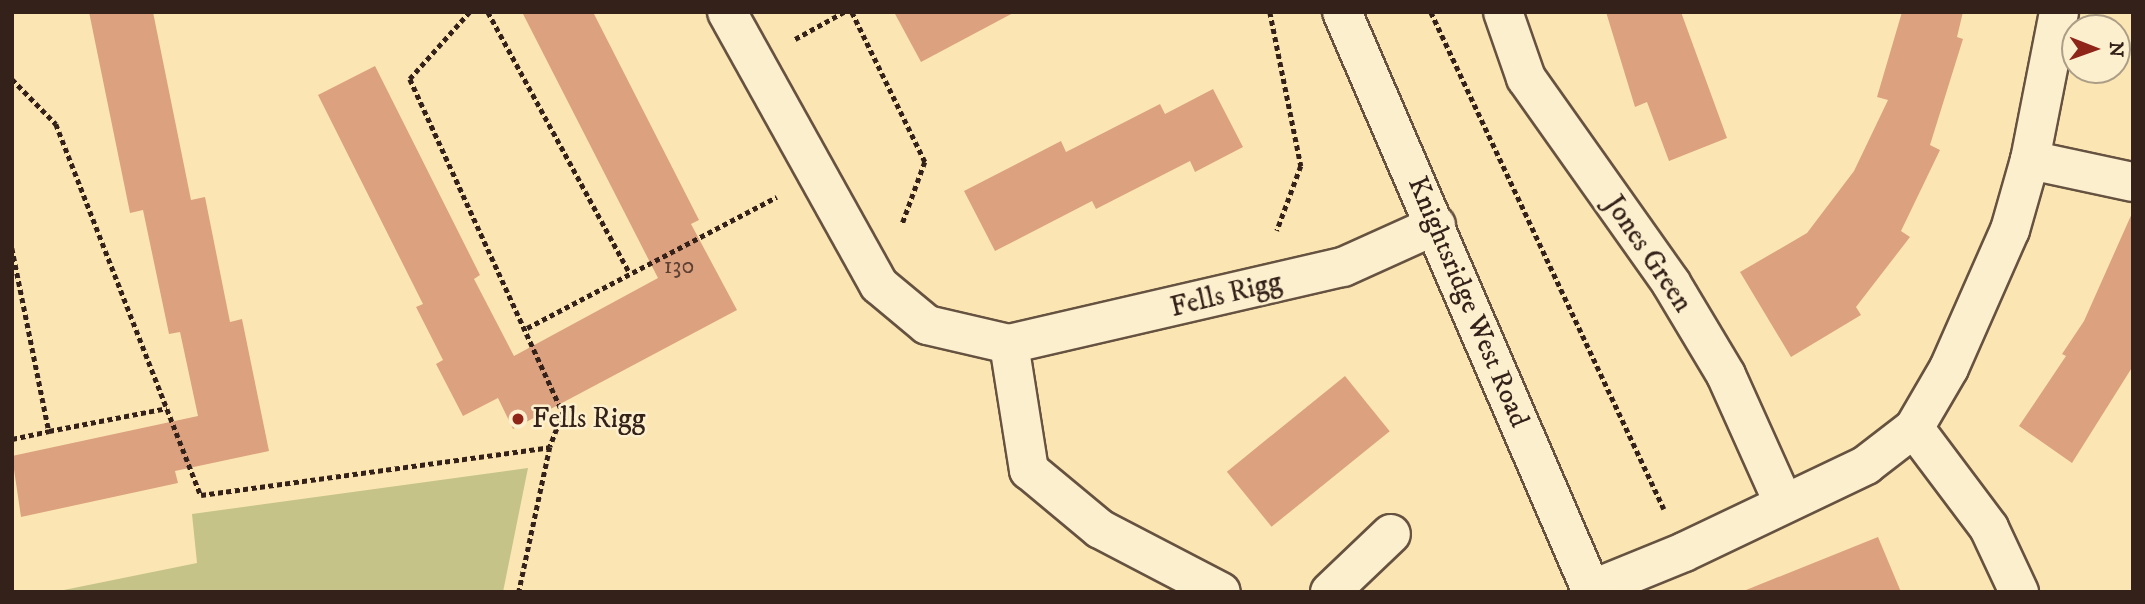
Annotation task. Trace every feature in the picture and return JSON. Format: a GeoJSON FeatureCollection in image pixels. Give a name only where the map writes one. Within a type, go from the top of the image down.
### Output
{"type":"FeatureCollection","features":[{"type":"Feature","properties":{"kind":"street","name":"Fells Rigg"},"geometry":{"type":"LineString","coordinates":[[727,12],[879,285],[927,325],[1009,344],[1343,267],[1436,225]]}},
{"type":"Feature","properties":{"kind":"street","name":"Knightsridge West Road"},"geometry":{"type":"LineString","coordinates":[[1342,12],[1436,225],[1591,591]]}},
{"type":"Feature","properties":{"kind":"street","name":"Jones Green"},"geometry":{"type":"LineString","coordinates":[[1503,12],[1526,78],[1671,283],[1726,375],[1784,504]]}},
{"type":"Feature","properties":{"kind":"street"},"geometry":{"type":"LineString","coordinates":[[1591,591],[1684,552],[1866,464],[1914,428],[1949,368],[2004,242],[2030,160],[2059,12]]}},
{"type":"Feature","properties":{"kind":"street"},"geometry":{"type":"LineString","coordinates":[[2030,160],[2133,182]]}},
{"type":"Feature","properties":{"kind":"street"},"geometry":{"type":"LineString","coordinates":[[1009,344],[1029,470],[1100,529],[1221,592]]}},
{"type":"Feature","properties":{"kind":"street"},"geometry":{"type":"LineString","coordinates":[[1914,428],[1989,528],[2019,592]]}},
{"type":"Feature","properties":{"kind":"street"},"geometry":{"type":"LineString","coordinates":[[1330,592],[1391,534]]}},
{"type":"Feature","properties":{"kind":"path"},"geometry":{"type":"LineString","coordinates":[[470,12],[410,79],[527,328],[562,414],[550,447],[519,592]]}},
{"type":"Feature","properties":{"kind":"path"},"geometry":{"type":"LineString","coordinates":[[488,12],[630,273]]}},
{"type":"Feature","properties":{"kind":"path"},"geometry":{"type":"LineString","coordinates":[[852,12],[925,162],[879,285]]}},
{"type":"Feature","properties":{"kind":"path"},"geometry":{"type":"LineString","coordinates":[[1255,288],[1301,166],[1270,12]]}},
{"type":"Feature","properties":{"kind":"path"},"geometry":{"type":"LineString","coordinates":[[1431,12],[1684,552]]}},
{"type":"Feature","properties":{"kind":"path"},"geometry":{"type":"LineString","coordinates":[[12,79],[56,124],[201,495],[550,447]]}},
{"type":"Feature","properties":{"kind":"path"},"geometry":{"type":"LineString","coordinates":[[527,328],[817,177]]}},
{"type":"Feature","properties":{"kind":"path"},"geometry":{"type":"LineString","coordinates":[[12,248],[49,431]]}},
{"type":"Feature","properties":{"kind":"path"},"geometry":{"type":"LineString","coordinates":[[12,439],[167,408]]}},
{"type":"Feature","properties":{"kind":"shaded area"},"geometry":{"type":"Polygon","coordinates":[[[528,468],[503,592],[54,592],[197,563],[192,514],[528,468]]]}},
{"type":"Feature","properties":{"kind":"building"},"geometry":{"type":"Polygon","coordinates":[[[89,12],[153,12],[191,200],[205,197],[230,322],[242,319],[269,451],[175,471],[178,483],[21,517],[12,456],[198,416],[180,332],[169,334],[143,210],[130,213],[89,12]]]}},
{"type":"Feature","properties":{"kind":"building"},"geometry":{"type":"Polygon","coordinates":[[[522,12],[593,12],[699,220],[691,224],[737,310],[513,429],[498,398],[463,416],[436,364],[443,360],[416,307],[423,304],[318,95],[375,66],[480,275],[474,279],[514,356],[658,278],[522,12]]]}},
{"type":"Feature","properties":{"kind":"building"},"geometry":{"type":"Polygon","coordinates":[[[894,12],[1015,12],[921,62],[894,12]]]}},
{"type":"Feature","properties":{"kind":"building"},"geometry":{"type":"Polygon","coordinates":[[[1606,12],[1681,12],[1727,138],[1669,161],[1647,102],[1635,107],[1606,12]]]}},
{"type":"Feature","properties":{"kind":"building"},"geometry":{"type":"Polygon","coordinates":[[[1902,12],[1963,12],[1957,37],[1963,39],[1930,145],[1940,150],[1901,231],[1910,237],[1856,307],[1861,315],[1791,357],[1740,272],[1807,233],[1854,171],[1888,100],[1877,97],[1902,12]]]}},
{"type":"Feature","properties":{"kind":"building"},"geometry":{"type":"Polygon","coordinates":[[[1213,89],[1243,147],[1195,172],[1190,161],[1096,209],[1092,201],[995,251],[964,191],[1061,141],[1066,152],[1160,104],[1165,114],[1213,89]]]}},
{"type":"Feature","properties":{"kind":"building"},"geometry":{"type":"Polygon","coordinates":[[[2133,211],[2133,366],[2072,463],[2019,426],[2066,356],[2062,354],[2084,321],[2133,211]]]}},
{"type":"Feature","properties":{"kind":"building"},"geometry":{"type":"Polygon","coordinates":[[[1345,376],[1390,431],[1272,527],[1227,472],[1345,376]]]}},
{"type":"Feature","properties":{"kind":"building"},"geometry":{"type":"Polygon","coordinates":[[[1878,537],[1901,592],[1746,590],[1878,537]]]}},
{"type":"Feature","properties":{"kind":"place","name":"Fells Rigg"},"geometry":{"type":"Point","coordinates":[518,419]}}]}
